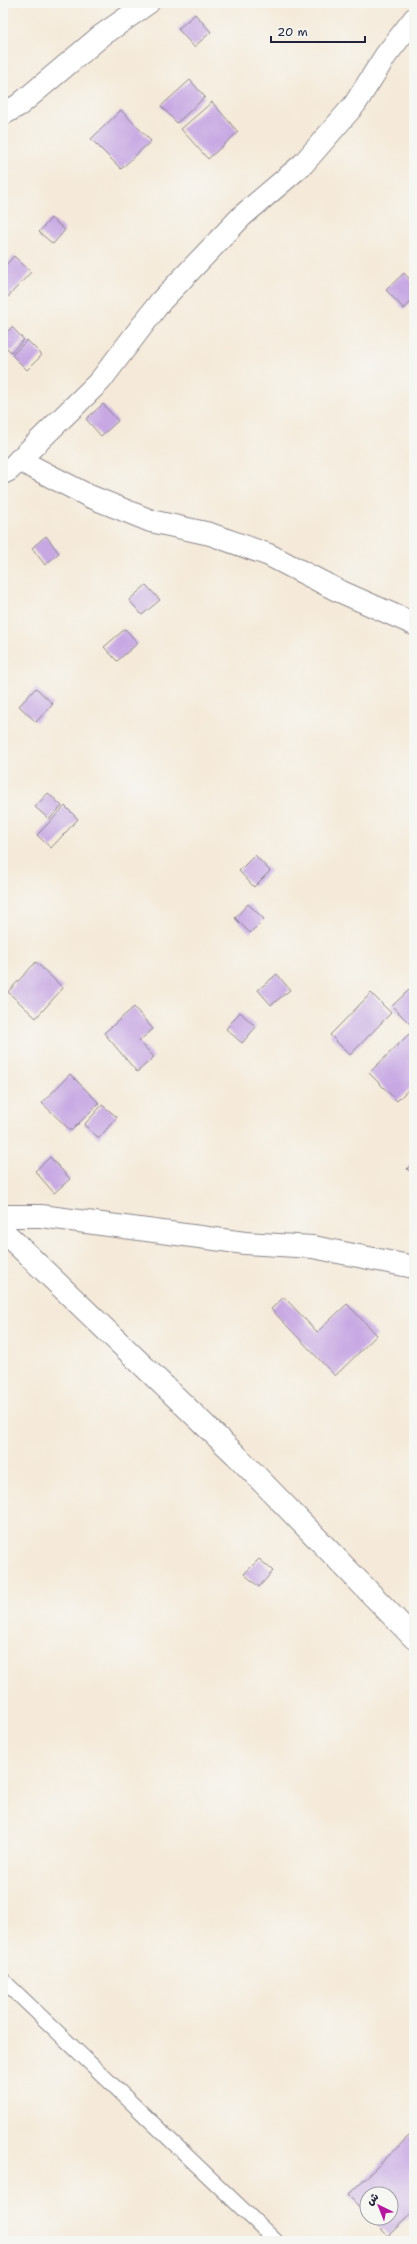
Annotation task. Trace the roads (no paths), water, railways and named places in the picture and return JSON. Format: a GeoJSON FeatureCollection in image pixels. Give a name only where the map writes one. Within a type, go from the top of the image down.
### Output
{"type":"FeatureCollection","features":[{"type":"Feature","properties":{"kind":"street"},"geometry":{"type":"LineString","coordinates":[[3,114],[19,105],[101,36],[148,3]]}},
{"type":"Feature","properties":{"kind":"street"},"geometry":{"type":"LineString","coordinates":[[414,19],[386,55],[355,104],[303,164],[242,216],[162,300],[100,381],[11,467],[151,521],[210,534],[269,554],[337,590],[414,624]]}},
{"type":"Feature","properties":{"kind":"street"},"geometry":{"type":"LineString","coordinates":[[3,1216],[40,1216],[246,1243],[313,1247],[414,1267]]}},
{"type":"Feature","properties":{"kind":"street"},"geometry":{"type":"LineString","coordinates":[[3,1232],[236,1455],[414,1638]]}},
{"type":"Feature","properties":{"kind":"lane"},"geometry":{"type":"LineString","coordinates":[[3,1980],[276,2241]]}}]}
